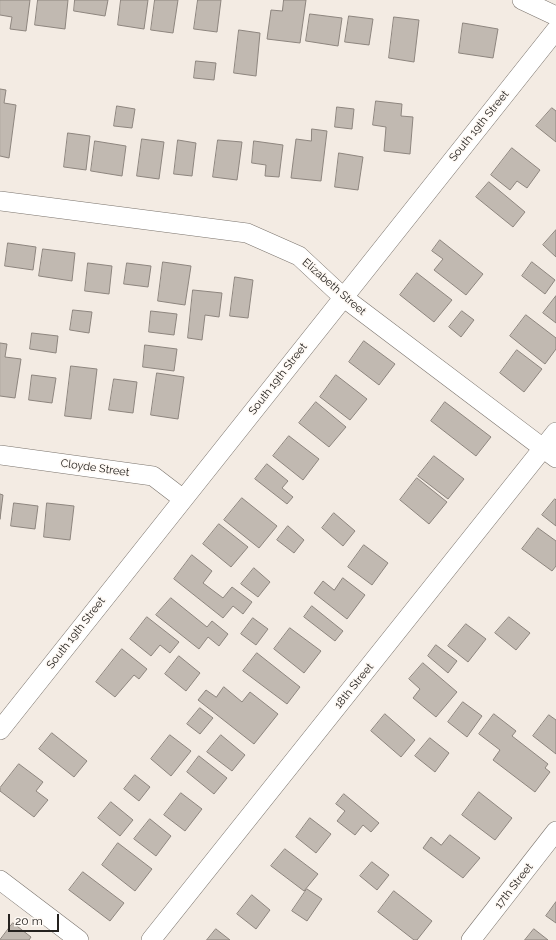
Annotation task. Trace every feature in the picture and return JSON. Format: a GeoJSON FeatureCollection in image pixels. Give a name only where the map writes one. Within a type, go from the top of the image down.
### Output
{"type":"FeatureCollection","features":[{"type":"Feature","properties":{"kind":"street"},"geometry":{"type":"LineString","coordinates":[[522,0],[556,16]]}},
{"type":"Feature","properties":{"kind":"street","name":"South 19th Street"},"geometry":{"type":"LineString","coordinates":[[1,725],[556,30]]}},
{"type":"Feature","properties":{"kind":"street","name":"Elizabeth Street"},"geometry":{"type":"LineString","coordinates":[[0,201],[247,233],[299,256],[343,297],[550,453]]}},
{"type":"Feature","properties":{"kind":"street","name":"18th Street"},"geometry":{"type":"LineString","coordinates":[[151,940],[550,453],[556,432]]}},
{"type":"Feature","properties":{"kind":"street","name":"Cloyde Street"},"geometry":{"type":"LineString","coordinates":[[0,455],[153,476],[183,499]]}},
{"type":"Feature","properties":{"kind":"street","name":"17th Street"},"geometry":{"type":"LineString","coordinates":[[471,940],[556,831]]}},
{"type":"Feature","properties":{"kind":"street"},"geometry":{"type":"LineString","coordinates":[[0,880],[78,940]]}},
{"type":"Feature","properties":{"kind":"building"},"geometry":{"type":"Polygon","coordinates":[[[0,0],[30,0],[26,31],[10,29],[12,17],[0,15],[0,0]]]}},
{"type":"Feature","properties":{"kind":"building"},"geometry":{"type":"Polygon","coordinates":[[[38,0],[68,0],[65,29],[35,25],[38,0]]]}},
{"type":"Feature","properties":{"kind":"building"},"geometry":{"type":"Polygon","coordinates":[[[75,0],[108,0],[105,16],[74,11],[75,0]]]}},
{"type":"Feature","properties":{"kind":"building"},"geometry":{"type":"Polygon","coordinates":[[[121,0],[148,0],[144,29],[118,25],[121,0]]]}},
{"type":"Feature","properties":{"kind":"building"},"geometry":{"type":"Polygon","coordinates":[[[155,0],[178,0],[173,33],[151,30],[155,0]]]}},
{"type":"Feature","properties":{"kind":"building"},"geometry":{"type":"Polygon","coordinates":[[[198,0],[221,0],[217,32],[194,29],[198,0]]]}},
{"type":"Feature","properties":{"kind":"building"},"geometry":{"type":"Polygon","coordinates":[[[284,0],[306,0],[300,43],[267,39],[271,10],[282,11],[284,0]]]}},
{"type":"Feature","properties":{"kind":"building"},"geometry":{"type":"Polygon","coordinates":[[[310,14],[342,18],[338,46],[306,41],[310,14]]]}},
{"type":"Feature","properties":{"kind":"building"},"geometry":{"type":"Polygon","coordinates":[[[349,16],[373,19],[369,45],[345,42],[349,16]]]}},
{"type":"Feature","properties":{"kind":"building"},"geometry":{"type":"Polygon","coordinates":[[[394,17],[419,20],[414,62],[389,58],[394,17]]]}},
{"type":"Feature","properties":{"kind":"building"},"geometry":{"type":"Polygon","coordinates":[[[463,23],[498,29],[493,58],[459,53],[463,23]]]}},
{"type":"Feature","properties":{"kind":"building"},"geometry":{"type":"Polygon","coordinates":[[[239,30],[260,33],[256,76],[234,73],[239,30]]]}},
{"type":"Feature","properties":{"kind":"building"},"geometry":{"type":"Polygon","coordinates":[[[196,61],[216,63],[214,80],[194,78],[196,61]]]}},
{"type":"Feature","properties":{"kind":"building"},"geometry":{"type":"Polygon","coordinates":[[[0,89],[6,90],[4,103],[16,105],[9,158],[0,156],[0,89]]]}},
{"type":"Feature","properties":{"kind":"building"},"geometry":{"type":"Polygon","coordinates":[[[376,101],[402,104],[401,116],[413,117],[410,154],[384,151],[386,127],[373,125],[376,101]]]}},
{"type":"Feature","properties":{"kind":"building"},"geometry":{"type":"Polygon","coordinates":[[[117,106],[135,109],[132,128],[114,126],[117,106]]]}},
{"type":"Feature","properties":{"kind":"building"},"geometry":{"type":"Polygon","coordinates":[[[337,107],[354,109],[352,129],[335,127],[337,107]]]}},
{"type":"Feature","properties":{"kind":"building"},"geometry":{"type":"Polygon","coordinates":[[[552,108],[556,111],[556,142],[536,126],[552,108]]]}},
{"type":"Feature","properties":{"kind":"building"},"geometry":{"type":"Polygon","coordinates":[[[312,129],[327,131],[321,181],[291,178],[296,139],[311,141],[312,129]]]}},
{"type":"Feature","properties":{"kind":"building"},"geometry":{"type":"Polygon","coordinates":[[[68,133],[90,136],[86,170],[64,167],[68,133]]]}},
{"type":"Feature","properties":{"kind":"building"},"geometry":{"type":"Polygon","coordinates":[[[142,139],[164,142],[159,179],[137,176],[142,139]]]}},
{"type":"Feature","properties":{"kind":"building"},"geometry":{"type":"Polygon","coordinates":[[[178,140],[196,143],[192,176],[174,174],[178,140]]]}},
{"type":"Feature","properties":{"kind":"building"},"geometry":{"type":"Polygon","coordinates":[[[218,140],[242,142],[237,180],[213,177],[218,140]]]}},
{"type":"Feature","properties":{"kind":"building"},"geometry":{"type":"Polygon","coordinates":[[[95,141],[126,146],[122,176],[91,171],[95,141]]]}},
{"type":"Feature","properties":{"kind":"building"},"geometry":{"type":"Polygon","coordinates":[[[254,141],[283,145],[279,177],[265,176],[266,165],[252,163],[254,141]]]}},
{"type":"Feature","properties":{"kind":"building"},"geometry":{"type":"Polygon","coordinates":[[[512,148],[540,170],[527,188],[517,181],[510,190],[491,175],[512,148]]]}},
{"type":"Feature","properties":{"kind":"building"},"geometry":{"type":"Polygon","coordinates":[[[339,153],[363,157],[358,190],[335,187],[339,153]]]}},
{"type":"Feature","properties":{"kind":"building"},"geometry":{"type":"Polygon","coordinates":[[[489,182],[525,212],[513,227],[476,197],[489,182]]]}},
{"type":"Feature","properties":{"kind":"building"},"geometry":{"type":"Polygon","coordinates":[[[556,230],[556,257],[543,245],[556,230]]]}},
{"type":"Feature","properties":{"kind":"building"},"geometry":{"type":"Polygon","coordinates":[[[440,240],[483,274],[466,295],[434,270],[443,259],[432,251],[440,240]]]}},
{"type":"Feature","properties":{"kind":"building"},"geometry":{"type":"Polygon","coordinates":[[[8,243],[36,247],[33,270],[5,266],[8,243]]]}},
{"type":"Feature","properties":{"kind":"building"},"geometry":{"type":"Polygon","coordinates":[[[43,249],[75,253],[72,281],[39,276],[43,249]]]}},
{"type":"Feature","properties":{"kind":"building"},"geometry":{"type":"Polygon","coordinates":[[[163,262],[191,266],[185,305],[158,301],[163,262]]]}},
{"type":"Feature","properties":{"kind":"building"},"geometry":{"type":"Polygon","coordinates":[[[532,262],[555,280],[545,294],[522,276],[532,262]]]}},
{"type":"Feature","properties":{"kind":"building"},"geometry":{"type":"Polygon","coordinates":[[[88,263],[112,266],[109,294],[85,291],[88,263]]]}},
{"type":"Feature","properties":{"kind":"building"},"geometry":{"type":"Polygon","coordinates":[[[127,263],[151,266],[148,287],[124,284],[127,263]]]}},
{"type":"Feature","properties":{"kind":"building"},"geometry":{"type":"Polygon","coordinates":[[[417,273],[452,300],[434,322],[400,295],[417,273]]]}},
{"type":"Feature","properties":{"kind":"building"},"geometry":{"type":"Polygon","coordinates":[[[235,277],[253,280],[248,318],[230,316],[235,277]]]}},
{"type":"Feature","properties":{"kind":"building"},"geometry":{"type":"Polygon","coordinates":[[[193,290],[222,293],[219,317],[205,315],[202,340],[188,338],[193,290]]]}},
{"type":"Feature","properties":{"kind":"building"},"geometry":{"type":"Polygon","coordinates":[[[556,296],[556,323],[543,313],[556,296]]]}},
{"type":"Feature","properties":{"kind":"building"},"geometry":{"type":"Polygon","coordinates":[[[73,310],[92,312],[89,333],[70,330],[73,310]]]}},
{"type":"Feature","properties":{"kind":"building"},"geometry":{"type":"Polygon","coordinates":[[[151,311],[177,314],[174,335],[149,332],[151,311]]]}},
{"type":"Feature","properties":{"kind":"building"},"geometry":{"type":"Polygon","coordinates":[[[462,311],[474,320],[461,337],[449,327],[462,311]]]}},
{"type":"Feature","properties":{"kind":"building"},"geometry":{"type":"Polygon","coordinates":[[[526,315],[556,338],[556,349],[545,364],[510,336],[526,315]]]}},
{"type":"Feature","properties":{"kind":"building"},"geometry":{"type":"Polygon","coordinates":[[[32,333],[58,336],[56,353],[30,349],[32,333]]]}},
{"type":"Feature","properties":{"kind":"building"},"geometry":{"type":"Polygon","coordinates":[[[364,341],[395,364],[379,385],[349,362],[364,341]]]}},
{"type":"Feature","properties":{"kind":"building"},"geometry":{"type":"Polygon","coordinates":[[[0,343],[7,344],[5,357],[21,359],[15,398],[0,396],[0,343]]]}},
{"type":"Feature","properties":{"kind":"building"},"geometry":{"type":"Polygon","coordinates":[[[145,345],[177,349],[174,371],[143,367],[145,345]]]}},
{"type":"Feature","properties":{"kind":"building"},"geometry":{"type":"Polygon","coordinates":[[[517,350],[542,369],[524,392],[500,373],[517,350]]]}},
{"type":"Feature","properties":{"kind":"building"},"geometry":{"type":"Polygon","coordinates":[[[71,366],[97,369],[91,419],[65,416],[71,366]]]}},
{"type":"Feature","properties":{"kind":"building"},"geometry":{"type":"Polygon","coordinates":[[[157,373],[184,377],[178,419],[151,415],[157,373]]]}},
{"type":"Feature","properties":{"kind":"building"},"geometry":{"type":"Polygon","coordinates":[[[32,375],[56,378],[52,403],[29,400],[32,375]]]}},
{"type":"Feature","properties":{"kind":"building"},"geometry":{"type":"Polygon","coordinates":[[[336,375],[367,399],[350,420],[320,397],[336,375]]]}},
{"type":"Feature","properties":{"kind":"building"},"geometry":{"type":"Polygon","coordinates":[[[114,379],[137,382],[133,413],[109,410],[114,379]]]}},
{"type":"Feature","properties":{"kind":"building"},"geometry":{"type":"Polygon","coordinates":[[[316,402],[346,427],[329,447],[299,423],[316,402]]]}},
{"type":"Feature","properties":{"kind":"building"},"geometry":{"type":"Polygon","coordinates":[[[445,402],[491,437],[476,456],[431,421],[445,402]]]}},
{"type":"Feature","properties":{"kind":"building"},"geometry":{"type":"Polygon","coordinates":[[[289,436],[319,459],[303,480],[273,456],[289,436]]]}},
{"type":"Feature","properties":{"kind":"building"},"geometry":{"type":"Polygon","coordinates":[[[434,456],[464,479],[448,499],[418,476],[434,456]]]}},
{"type":"Feature","properties":{"kind":"building"},"geometry":{"type":"Polygon","coordinates":[[[267,464],[288,481],[282,488],[293,497],[287,504],[255,479],[267,464]]]}},
{"type":"Feature","properties":{"kind":"building"},"geometry":{"type":"Polygon","coordinates":[[[417,478],[447,502],[429,524],[400,500],[417,478]]]}},
{"type":"Feature","properties":{"kind":"building"},"geometry":{"type":"Polygon","coordinates":[[[0,494],[3,495],[0,519],[0,494]]]}},
{"type":"Feature","properties":{"kind":"building"},"geometry":{"type":"Polygon","coordinates":[[[242,498],[277,526],[259,548],[224,520],[242,498]]]}},
{"type":"Feature","properties":{"kind":"building"},"geometry":{"type":"Polygon","coordinates":[[[555,499],[556,500],[556,526],[542,515],[555,499]]]}},
{"type":"Feature","properties":{"kind":"building"},"geometry":{"type":"Polygon","coordinates":[[[14,503],[38,506],[35,529],[11,526],[14,503]]]}},
{"type":"Feature","properties":{"kind":"building"},"geometry":{"type":"Polygon","coordinates":[[[47,503],[74,506],[70,540],[44,537],[47,503]]]}},
{"type":"Feature","properties":{"kind":"building"},"geometry":{"type":"Polygon","coordinates":[[[334,513],[355,531],[343,546],[322,528],[334,513]]]}},
{"type":"Feature","properties":{"kind":"building"},"geometry":{"type":"Polygon","coordinates":[[[219,524],[248,547],[231,567],[203,544],[219,524]]]}},
{"type":"Feature","properties":{"kind":"building"},"geometry":{"type":"Polygon","coordinates":[[[288,526],[304,540],[294,553],[277,540],[288,526]]]}},
{"type":"Feature","properties":{"kind":"building"},"geometry":{"type":"Polygon","coordinates":[[[538,528],[556,541],[556,566],[552,571],[522,549],[538,528]]]}},
{"type":"Feature","properties":{"kind":"building"},"geometry":{"type":"Polygon","coordinates":[[[364,545],[388,563],[372,585],[348,567],[364,545]]]}},
{"type":"Feature","properties":{"kind":"building"},"geometry":{"type":"Polygon","coordinates":[[[192,555],[212,571],[203,583],[223,598],[232,587],[252,602],[243,614],[233,606],[223,618],[174,579],[192,555]]]}},
{"type":"Feature","properties":{"kind":"building"},"geometry":{"type":"Polygon","coordinates":[[[254,568],[270,582],[258,597],[241,584],[254,568]]]}},
{"type":"Feature","properties":{"kind":"building"},"geometry":{"type":"Polygon","coordinates":[[[343,578],[365,595],[347,619],[314,593],[323,581],[334,590],[343,578]]]}},
{"type":"Feature","properties":{"kind":"building"},"geometry":{"type":"Polygon","coordinates":[[[171,598],[207,627],[212,621],[228,634],[219,646],[208,637],[199,649],[156,615],[171,598]]]}},
{"type":"Feature","properties":{"kind":"building"},"geometry":{"type":"Polygon","coordinates":[[[312,606],[343,631],[335,641],[304,617],[312,606]]]}},
{"type":"Feature","properties":{"kind":"building"},"geometry":{"type":"Polygon","coordinates":[[[147,617],[179,642],[170,653],[160,645],[151,656],[130,639],[147,617]]]}},
{"type":"Feature","properties":{"kind":"building"},"geometry":{"type":"Polygon","coordinates":[[[509,617],[530,633],[516,650],[495,633],[509,617]]]}},
{"type":"Feature","properties":{"kind":"building"},"geometry":{"type":"Polygon","coordinates":[[[253,618],[268,629],[256,645],[241,634],[253,618]]]}},
{"type":"Feature","properties":{"kind":"building"},"geometry":{"type":"Polygon","coordinates":[[[466,624],[486,639],[468,662],[448,646],[466,624]]]}},
{"type":"Feature","properties":{"kind":"building"},"geometry":{"type":"Polygon","coordinates":[[[290,628],[321,651],[304,673],[274,649],[290,628]]]}},
{"type":"Feature","properties":{"kind":"building"},"geometry":{"type":"Polygon","coordinates":[[[436,645],[457,661],[448,673],[428,656],[436,645]]]}},
{"type":"Feature","properties":{"kind":"building"},"geometry":{"type":"Polygon","coordinates":[[[122,649],[147,669],[139,679],[134,675],[115,697],[96,682],[122,649]]]}},
{"type":"Feature","properties":{"kind":"building"},"geometry":{"type":"Polygon","coordinates":[[[257,653],[300,687],[287,704],[243,671],[257,653]]]}},
{"type":"Feature","properties":{"kind":"building"},"geometry":{"type":"Polygon","coordinates":[[[179,656],[200,673],[186,691],[165,674],[179,656]]]}},
{"type":"Feature","properties":{"kind":"building"},"geometry":{"type":"Polygon","coordinates":[[[423,663],[457,692],[436,717],[413,698],[420,689],[409,679],[423,663]]]}},
{"type":"Feature","properties":{"kind":"building"},"geometry":{"type":"Polygon","coordinates":[[[224,687],[242,702],[250,692],[278,714],[254,744],[198,700],[206,690],[216,697],[224,687]]]}},
{"type":"Feature","properties":{"kind":"building"},"geometry":{"type":"Polygon","coordinates":[[[463,702],[482,716],[467,737],[448,722],[463,702]]]}},
{"type":"Feature","properties":{"kind":"building"},"geometry":{"type":"Polygon","coordinates":[[[200,708],[213,718],[200,734],[187,724],[200,708]]]}},
{"type":"Feature","properties":{"kind":"building"},"geometry":{"type":"Polygon","coordinates":[[[385,714],[415,740],[401,757],[371,731],[385,714]]]}},
{"type":"Feature","properties":{"kind":"building"},"geometry":{"type":"Polygon","coordinates":[[[494,714],[516,731],[512,736],[548,764],[545,768],[550,772],[535,792],[493,760],[500,750],[479,734],[494,714]]]}},
{"type":"Feature","properties":{"kind":"building"},"geometry":{"type":"Polygon","coordinates":[[[549,715],[556,720],[556,754],[533,736],[549,715]]]}},
{"type":"Feature","properties":{"kind":"building"},"geometry":{"type":"Polygon","coordinates":[[[52,733],[87,761],[74,777],[39,749],[52,733]]]}},
{"type":"Feature","properties":{"kind":"building"},"geometry":{"type":"Polygon","coordinates":[[[170,735],[191,751],[171,776],[151,759],[170,735]]]}},
{"type":"Feature","properties":{"kind":"building"},"geometry":{"type":"Polygon","coordinates":[[[221,735],[245,755],[232,771],[207,752],[221,735]]]}},
{"type":"Feature","properties":{"kind":"building"},"geometry":{"type":"Polygon","coordinates":[[[430,738],[449,753],[435,772],[415,756],[430,738]]]}},
{"type":"Feature","properties":{"kind":"building"},"geometry":{"type":"Polygon","coordinates":[[[199,756],[227,778],[214,794],[187,772],[199,756]]]}},
{"type":"Feature","properties":{"kind":"building"},"geometry":{"type":"Polygon","coordinates":[[[19,764],[43,782],[36,791],[48,800],[34,817],[0,791],[0,788],[19,764]]]}},
{"type":"Feature","properties":{"kind":"building"},"geometry":{"type":"Polygon","coordinates":[[[135,775],[150,787],[139,801],[124,789],[135,775]]]}},
{"type":"Feature","properties":{"kind":"building"},"geometry":{"type":"Polygon","coordinates":[[[479,792],[512,818],[495,840],[462,815],[479,792]]]}},
{"type":"Feature","properties":{"kind":"building"},"geometry":{"type":"Polygon","coordinates":[[[181,793],[202,809],[185,831],[164,815],[181,793]]]}},
{"type":"Feature","properties":{"kind":"building"},"geometry":{"type":"Polygon","coordinates":[[[344,794],[379,823],[371,832],[363,825],[355,835],[337,821],[345,811],[336,804],[344,794]]]}},
{"type":"Feature","properties":{"kind":"building"},"geometry":{"type":"Polygon","coordinates":[[[111,802],[133,820],[120,836],[98,818],[111,802]]]}},
{"type":"Feature","properties":{"kind":"building"},"geometry":{"type":"Polygon","coordinates":[[[310,818],[331,834],[316,853],[296,837],[310,818]]]}},
{"type":"Feature","properties":{"kind":"building"},"geometry":{"type":"Polygon","coordinates":[[[150,819],[171,836],[156,856],[134,839],[150,819]]]}},
{"type":"Feature","properties":{"kind":"building"},"geometry":{"type":"Polygon","coordinates":[[[450,835],[480,858],[463,878],[423,848],[431,837],[441,845],[450,835]]]}},
{"type":"Feature","properties":{"kind":"building"},"geometry":{"type":"Polygon","coordinates":[[[118,843],[152,869],[135,891],[102,865],[118,843]]]}},
{"type":"Feature","properties":{"kind":"building"},"geometry":{"type":"Polygon","coordinates":[[[285,849],[318,874],[304,891],[271,866],[285,849]]]}},
{"type":"Feature","properties":{"kind":"building"},"geometry":{"type":"Polygon","coordinates":[[[372,862],[389,875],[377,890],[360,876],[372,862]]]}},
{"type":"Feature","properties":{"kind":"building"},"geometry":{"type":"Polygon","coordinates":[[[83,872],[124,903],[110,921],[69,890],[83,872]]]}},
{"type":"Feature","properties":{"kind":"building"},"geometry":{"type":"Polygon","coordinates":[[[307,889],[322,899],[307,921],[292,911],[307,889]]]}},
{"type":"Feature","properties":{"kind":"building"},"geometry":{"type":"Polygon","coordinates":[[[394,891],[432,921],[417,940],[414,940],[378,912],[394,891]]]}},
{"type":"Feature","properties":{"kind":"building"},"geometry":{"type":"Polygon","coordinates":[[[252,895],[270,910],[256,929],[237,914],[252,895]]]}},
{"type":"Feature","properties":{"kind":"building"},"geometry":{"type":"Polygon","coordinates":[[[556,902],[556,923],[546,916],[556,902]]]}},
{"type":"Feature","properties":{"kind":"building"},"geometry":{"type":"Polygon","coordinates":[[[13,923],[31,937],[29,940],[0,940],[13,923]]]}},
{"type":"Feature","properties":{"kind":"building"},"geometry":{"type":"Polygon","coordinates":[[[216,929],[230,940],[207,940],[216,929]]]}},
{"type":"Feature","properties":{"kind":"building"},"geometry":{"type":"Polygon","coordinates":[[[534,929],[548,940],[525,940],[534,929]]]}}]}
